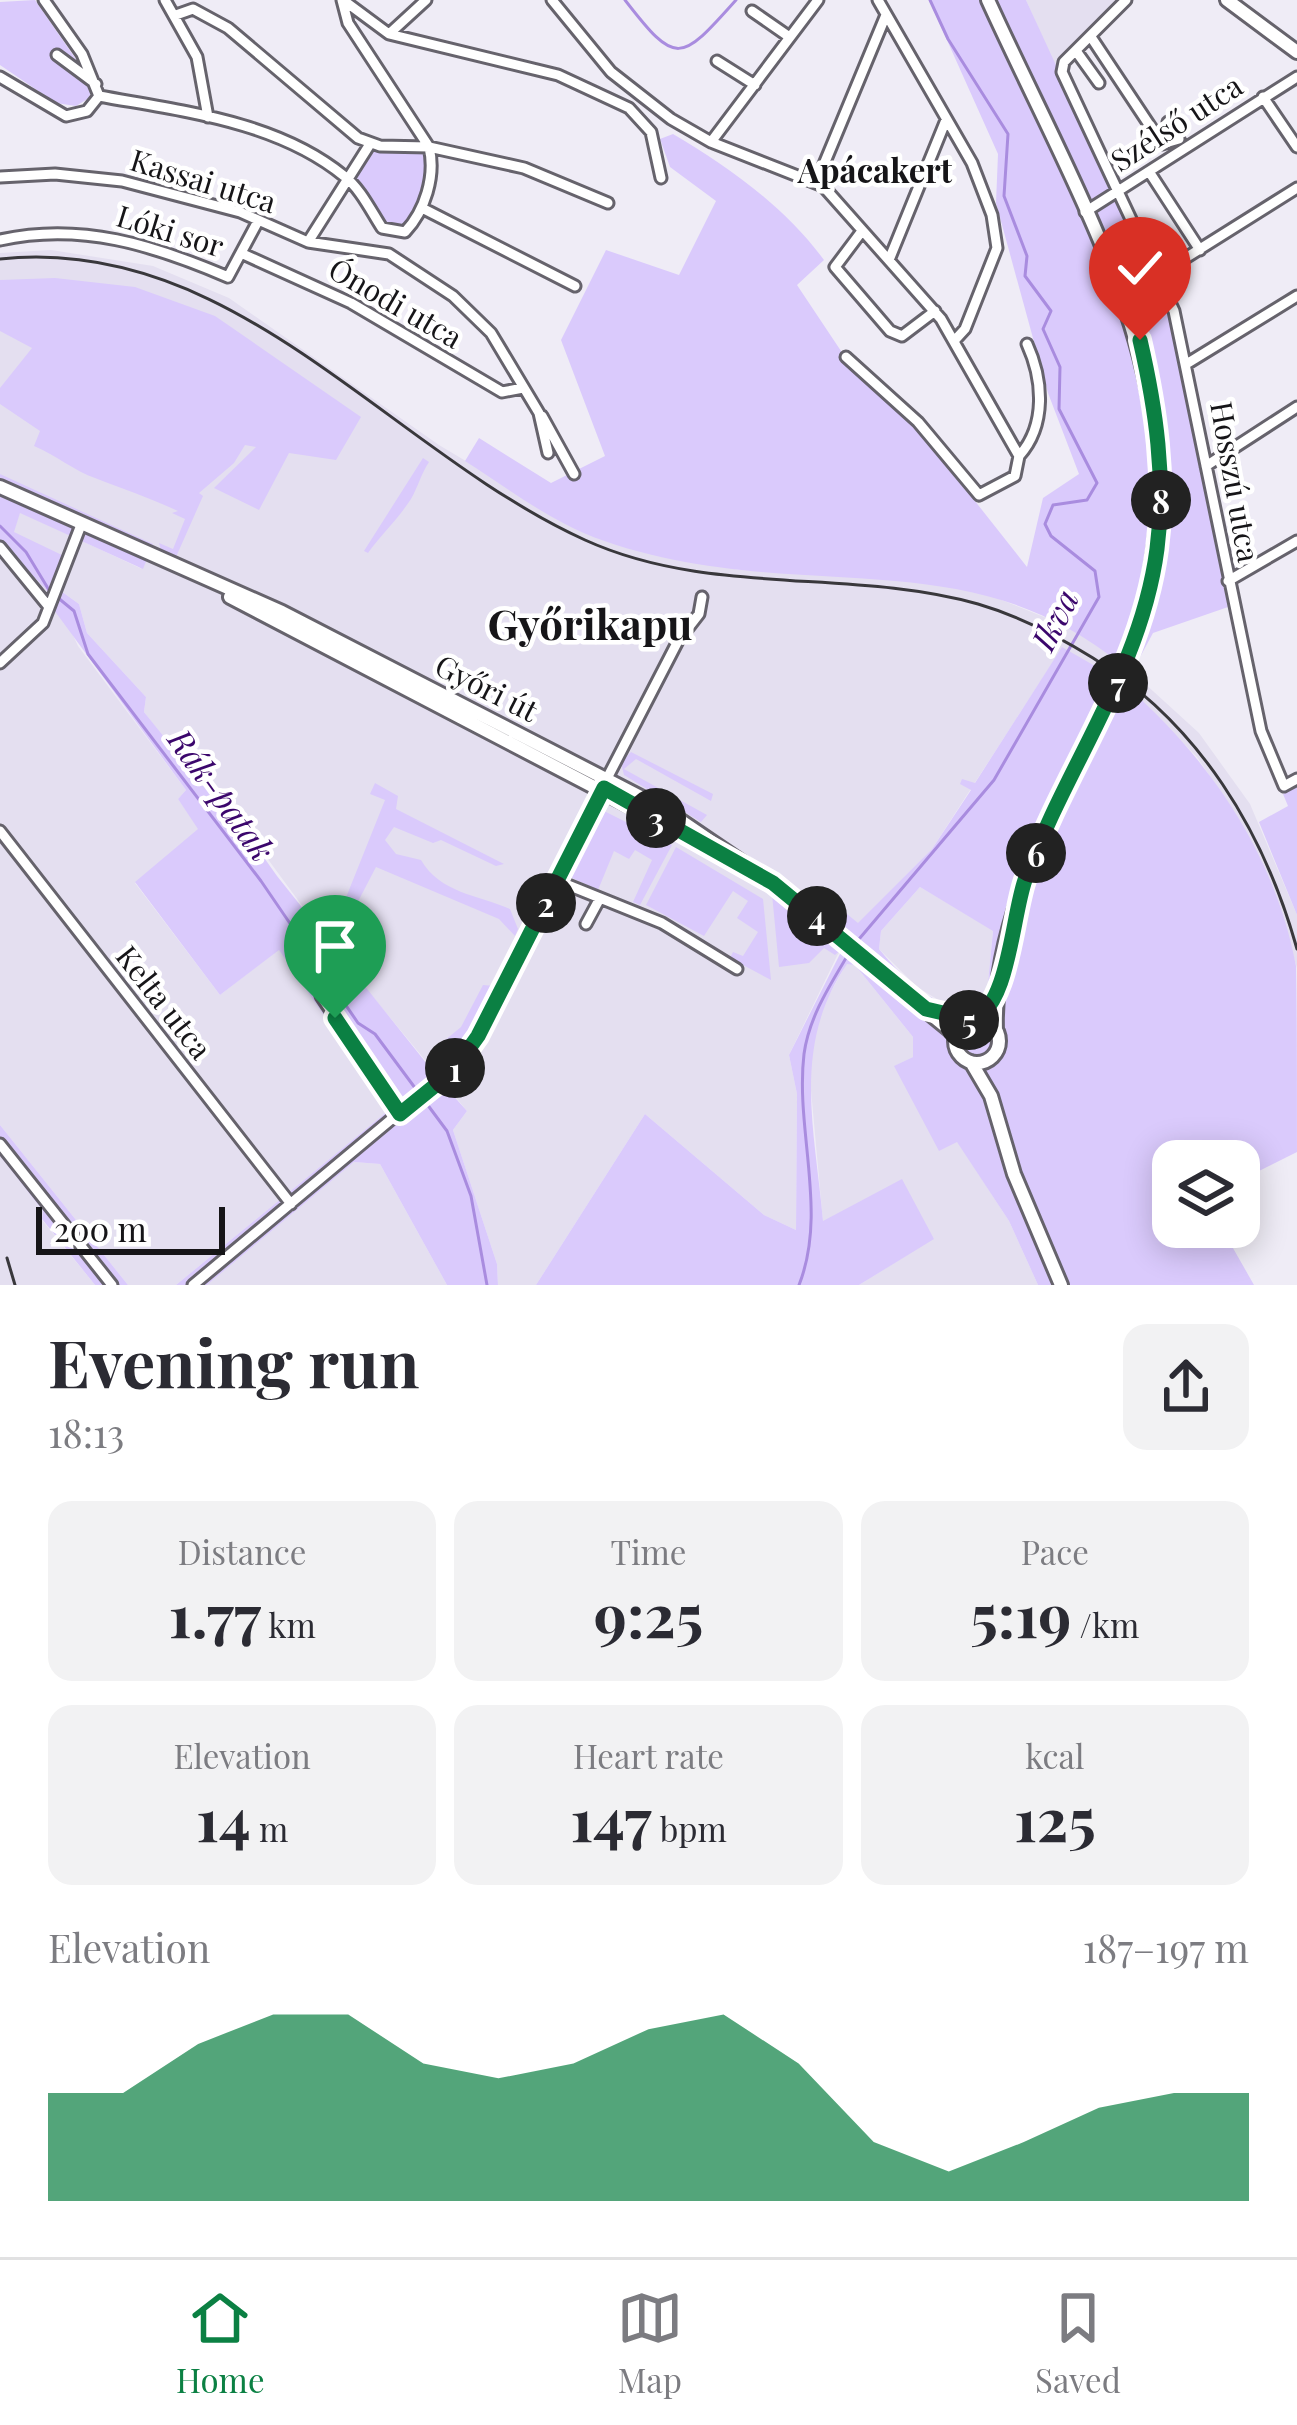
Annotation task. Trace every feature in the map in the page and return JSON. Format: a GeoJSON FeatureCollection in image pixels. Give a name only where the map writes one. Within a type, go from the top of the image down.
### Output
{"type":"FeatureCollection","features":[{"type":"Feature","properties":{"kind":"main road"},"geometry":{"type":"LineString","coordinates":[[988,0],[1127,306],[1147,371],[1160,451],[1157,549],[1125,668],[1030,868],[1013,916],[991,1096]]}},
{"type":"Feature","properties":{"kind":"main road"},"geometry":{"type":"LineString","coordinates":[[1226,0],[1297,52]]}},
{"type":"Feature","properties":{"kind":"main road","name":"Győri út"},"geometry":{"type":"LineString","coordinates":[[0,487],[354,647],[712,837],[956,1035]]}},
{"type":"Feature","properties":{"kind":"main road"},"geometry":{"type":"LineString","coordinates":[[1001,988],[956,1035],[957,1049],[971,1062],[991,1096],[1014,1174],[1061,1285]]}},
{"type":"Feature","properties":{"kind":"main road","name":"Győri út"},"geometry":{"type":"LineString","coordinates":[[926,1009],[975,1020]]}},
{"type":"Feature","properties":{"kind":"main road"},"geometry":{"type":"LineString","coordinates":[[975,1020],[996,1031]]}},
{"type":"Feature","properties":{"kind":"main road"},"geometry":{"type":"LineString","coordinates":[[971,1062],[994,1055]]}},
{"type":"Feature","properties":{"kind":"street"},"geometry":{"type":"LineString","coordinates":[[44,0],[82,54],[99,96]]}},
{"type":"Feature","properties":{"kind":"street"},"geometry":{"type":"LineString","coordinates":[[165,0],[203,76],[208,116]]}},
{"type":"Feature","properties":{"kind":"street"},"geometry":{"type":"LineString","coordinates":[[342,0],[388,34],[530,67],[596,90],[629,108],[651,132],[661,178]]}},
{"type":"Feature","properties":{"kind":"street"},"geometry":{"type":"LineString","coordinates":[[342,0],[348,22],[373,52],[400,109],[429,147],[422,208],[391,252]]}},
{"type":"Feature","properties":{"kind":"street"},"geometry":{"type":"LineString","coordinates":[[388,34],[426,0]]}},
{"type":"Feature","properties":{"kind":"street"},"geometry":{"type":"LineString","coordinates":[[552,0],[611,72],[671,118],[711,142],[818,182],[935,311],[1018,456],[1019,467],[1008,482],[985,496],[975,493],[918,422],[846,357]]}},
{"type":"Feature","properties":{"kind":"street"},"geometry":{"type":"LineString","coordinates":[[711,142],[818,0]]}},
{"type":"Feature","properties":{"kind":"street"},"geometry":{"type":"LineString","coordinates":[[878,0],[981,182],[998,238],[965,329],[954,340]]}},
{"type":"Feature","properties":{"kind":"street"},"geometry":{"type":"LineString","coordinates":[[1099,83],[1076,51],[1126,0]]}},
{"type":"Feature","properties":{"kind":"street"},"geometry":{"type":"LineString","coordinates":[[176,15],[193,9],[228,28],[335,121],[370,144],[429,147],[524,168],[608,202]]}},
{"type":"Feature","properties":{"kind":"street"},"geometry":{"type":"LineString","coordinates":[[752,10],[788,36]]}},
{"type":"Feature","properties":{"kind":"street"},"geometry":{"type":"LineString","coordinates":[[412,13],[421,43]]}},
{"type":"Feature","properties":{"kind":"street"},"geometry":{"type":"LineString","coordinates":[[818,182],[886,15]]}},
{"type":"Feature","properties":{"kind":"street","name":"Szélső utca"},"geometry":{"type":"LineString","coordinates":[[1090,37],[1162,144],[1179,139],[1168,122]]}},
{"type":"Feature","properties":{"kind":"street","name":"Hosszú utca"},"geometry":{"type":"LineString","coordinates":[[1076,51],[1064,62],[1062,72],[1160,274],[1188,363],[1261,731],[1284,786],[1297,779]]}},
{"type":"Feature","properties":{"kind":"street"},"geometry":{"type":"LineString","coordinates":[[57,55],[96,84]]}},
{"type":"Feature","properties":{"kind":"street"},"geometry":{"type":"LineString","coordinates":[[718,61],[755,85]]}},
{"type":"Feature","properties":{"kind":"street"},"geometry":{"type":"LineString","coordinates":[[596,90],[611,72]]}},
{"type":"Feature","properties":{"kind":"street"},"geometry":{"type":"LineString","coordinates":[[0,77],[66,116],[87,112],[99,96]]}},
{"type":"Feature","properties":{"kind":"street","name":"Szélső utca"},"geometry":{"type":"LineString","coordinates":[[1085,212],[1296,77]]}},
{"type":"Feature","properties":{"kind":"street"},"geometry":{"type":"LineString","coordinates":[[99,96],[208,116],[287,144],[348,178],[382,228],[391,252],[468,309],[507,353],[574,474]]}},
{"type":"Feature","properties":{"kind":"street"},"geometry":{"type":"LineString","coordinates":[[1263,97],[1297,147]]}},
{"type":"Feature","properties":{"kind":"street"},"geometry":{"type":"LineString","coordinates":[[651,132],[671,118]]}},
{"type":"Feature","properties":{"kind":"street"},"geometry":{"type":"LineString","coordinates":[[889,260],[946,120]]}},
{"type":"Feature","properties":{"kind":"street"},"geometry":{"type":"LineString","coordinates":[[308,242],[370,144]]}},
{"type":"Feature","properties":{"kind":"street"},"geometry":{"type":"LineString","coordinates":[[1150,172],[1201,250]]}},
{"type":"Feature","properties":{"kind":"street","name":"Kassai utca"},"geometry":{"type":"LineString","coordinates":[[0,177],[55,174],[122,181],[259,221],[308,242],[391,252]]}},
{"type":"Feature","properties":{"kind":"street"},"geometry":{"type":"LineString","coordinates":[[1160,274],[1297,188]]}},
{"type":"Feature","properties":{"kind":"street"},"geometry":{"type":"LineString","coordinates":[[422,208],[575,286]]}},
{"type":"Feature","properties":{"kind":"street"},"geometry":{"type":"LineString","coordinates":[[243,254],[259,221]]}},
{"type":"Feature","properties":{"kind":"street"},"geometry":{"type":"LineString","coordinates":[[382,228],[405,232]]}},
{"type":"Feature","properties":{"kind":"street"},"geometry":{"type":"LineString","coordinates":[[862,231],[835,266],[890,331],[902,336],[935,311]]}},
{"type":"Feature","properties":{"kind":"street","name":"Lóki sor"},"geometry":{"type":"LineString","coordinates":[[0,240],[94,234],[162,250],[228,277],[243,254]]}},
{"type":"Feature","properties":{"kind":"street","name":"Ónodi utca"},"geometry":{"type":"LineString","coordinates":[[243,254],[351,303],[502,392],[523,388]]}},
{"type":"Feature","properties":{"kind":"street"},"geometry":{"type":"LineString","coordinates":[[1188,363],[1297,296]]}},
{"type":"Feature","properties":{"kind":"street"},"geometry":{"type":"LineString","coordinates":[[1018,456],[1027,445],[1043,387],[1027,344]]}},
{"type":"Feature","properties":{"kind":"street"},"geometry":{"type":"LineString","coordinates":[[1206,466],[1297,407]]}},
{"type":"Feature","properties":{"kind":"street"},"geometry":{"type":"LineString","coordinates":[[539,412],[548,453]]}},
{"type":"Feature","properties":{"kind":"street"},"geometry":{"type":"LineString","coordinates":[[0,663],[36,633],[81,525]]}},
{"type":"Feature","properties":{"kind":"street"},"geometry":{"type":"LineString","coordinates":[[1228,580],[1297,542]]}},
{"type":"Feature","properties":{"kind":"street"},"geometry":{"type":"LineString","coordinates":[[0,548],[53,598]]}},
{"type":"Feature","properties":{"kind":"street"},"geometry":{"type":"LineString","coordinates":[[193,1285],[453,1071],[478,1036],[678,641],[699,614],[702,597]]}},
{"type":"Feature","properties":{"kind":"street","name":"Kelta utca"},"geometry":{"type":"LineString","coordinates":[[0,830],[291,1204]]}},
{"type":"Feature","properties":{"kind":"street"},"geometry":{"type":"LineString","coordinates":[[558,880],[662,923],[737,969]]}},
{"type":"Feature","properties":{"kind":"street"},"geometry":{"type":"LineString","coordinates":[[586,924],[598,900]]}},
{"type":"Feature","properties":{"kind":"street"},"geometry":{"type":"LineString","coordinates":[[321,995],[400,1114]]}},
{"type":"Feature","properties":{"kind":"street"},"geometry":{"type":"LineString","coordinates":[[0,1144],[112,1285]]}},
{"type":"Feature","properties":{"kind":"shaded area"},"geometry":{"type":"Polygon","coordinates":[[[35,0],[93,84],[89,98],[76,106],[56,103],[0,65],[0,2],[35,0]]]}},
{"type":"Feature","properties":{"kind":"shaded area"},"geometry":{"type":"Polygon","coordinates":[[[929,0],[1026,0],[1168,309],[1228,607],[1153,633],[1125,685],[1210,776],[1255,847],[1272,885],[1296,966],[1297,1152],[1260,1170],[1260,1140],[1152,1140],[1152,1248],[1233,1248],[1254,1285],[1038,1285],[1009,1221],[957,1142],[939,1151],[894,1066],[913,1057],[913,1037],[855,965],[847,964],[818,1026],[813,1057],[812,1121],[823,1221],[902,1179],[934,1239],[859,1285],[536,1285],[645,1114],[764,1215],[796,1230],[797,1094],[789,1055],[843,948],[835,955],[824,948],[809,963],[779,967],[772,894],[793,902],[830,933],[847,914],[858,923],[932,849],[971,790],[960,784],[962,779],[975,783],[1062,647],[1114,677],[1121,664],[1031,610],[986,596],[940,586],[719,567],[627,548],[565,524],[465,461],[479,438],[551,483],[605,456],[561,340],[606,250],[679,275],[716,201],[670,167],[660,139],[673,134],[755,190],[809,241],[824,260],[797,285],[849,363],[915,425],[1027,567],[1043,498],[1079,474],[1048,393],[996,203],[998,154],[929,0]],[[920,887],[881,931],[879,949],[934,999],[976,1012],[986,1003],[993,931],[920,887]]]}},
{"type":"Feature","properties":{"kind":"shaded area"},"geometry":{"type":"Polygon","coordinates":[[[1026,0],[1130,0],[1057,70],[1026,0]]]}},
{"type":"Feature","properties":{"kind":"shaded area"},"geometry":{"type":"Polygon","coordinates":[[[373,149],[425,154],[423,193],[404,224],[383,223],[354,179],[373,149]]]}},
{"type":"Feature","properties":{"kind":"shaded area"},"geometry":{"type":"Polygon","coordinates":[[[51,250],[153,266],[229,298],[439,445],[588,534],[739,570],[876,575],[979,591],[1074,629],[1122,664],[1114,678],[1062,648],[932,849],[858,924],[837,956],[789,1055],[797,1094],[796,1230],[764,1215],[645,1114],[536,1285],[498,1285],[497,1264],[453,1130],[467,1111],[336,952],[185,746],[177,754],[144,712],[146,697],[87,633],[79,604],[54,586],[13,533],[20,512],[142,569],[0,474],[0,253],[51,250]]]}},
{"type":"Feature","properties":{"kind":"shaded area"},"geometry":{"type":"Polygon","coordinates":[[[55,278],[135,287],[215,316],[361,417],[336,460],[289,453],[259,510],[214,488],[256,447],[245,445],[234,463],[199,493],[203,496],[176,557],[161,550],[159,543],[173,549],[185,519],[172,513],[178,511],[88,475],[34,446],[40,431],[0,404],[0,388],[32,348],[0,331],[0,280],[55,278]]]}},
{"type":"Feature","properties":{"kind":"shaded area"},"geometry":{"type":"Polygon","coordinates":[[[423,458],[429,462],[411,499],[368,553],[364,551],[423,458]]]}},
{"type":"Feature","properties":{"kind":"shaded area"},"geometry":{"type":"Polygon","coordinates":[[[0,474],[153,544],[143,569],[20,513],[14,532],[64,556],[54,586],[79,604],[87,633],[146,697],[144,712],[177,753],[185,746],[277,876],[442,1083],[455,1076],[450,1092],[467,1111],[453,1130],[497,1264],[498,1285],[447,1285],[380,1164],[354,1162],[207,1285],[176,1285],[389,1110],[279,950],[220,995],[135,882],[198,829],[178,799],[186,790],[54,610],[57,601],[0,541],[0,474]]]}},
{"type":"Feature","properties":{"kind":"shaded area"},"geometry":{"type":"Polygon","coordinates":[[[0,541],[57,601],[78,646],[186,790],[178,799],[199,829],[135,883],[220,995],[279,949],[389,1110],[176,1285],[128,1285],[0,1125],[0,541]]]}},
{"type":"Feature","properties":{"kind":"shaded area"},"geometry":{"type":"Polygon","coordinates":[[[1131,671],[1199,733],[1250,804],[1297,915],[1297,968],[1277,901],[1242,824],[1197,757],[1125,686],[1131,671]]]}},
{"type":"Feature","properties":{"kind":"shaded area"},"geometry":{"type":"Polygon","coordinates":[[[631,752],[713,794],[711,801],[636,759],[624,769],[707,815],[701,822],[624,775],[621,763],[631,752]]]}},
{"type":"Feature","properties":{"kind":"shaded area"},"geometry":{"type":"Polygon","coordinates":[[[375,783],[398,796],[396,809],[504,864],[496,866],[441,840],[433,843],[394,827],[385,840],[396,854],[421,860],[438,880],[510,909],[518,929],[515,936],[499,919],[376,867],[340,936],[331,935],[385,800],[370,794],[375,783]]]}},
{"type":"Feature","properties":{"kind":"shaded area"},"geometry":{"type":"Polygon","coordinates":[[[1297,786],[1297,915],[1259,822],[1288,806],[1283,794],[1297,786]]]}},
{"type":"Feature","properties":{"kind":"shaded area"},"geometry":{"type":"Polygon","coordinates":[[[602,810],[672,845],[640,905],[633,902],[652,860],[635,850],[629,859],[614,851],[598,890],[570,877],[602,810]]]}},
{"type":"Feature","properties":{"kind":"shaded area"},"geometry":{"type":"Polygon","coordinates":[[[676,847],[763,899],[771,980],[730,958],[733,952],[743,956],[758,932],[737,918],[748,901],[733,891],[704,936],[646,905],[676,847]]]}},
{"type":"Feature","properties":{"kind":"shaded area"},"geometry":{"type":"Polygon","coordinates":[[[920,887],[993,930],[986,1003],[976,1012],[950,1007],[917,987],[879,949],[881,931],[920,887]]]}},
{"type":"Feature","properties":{"kind":"shaded area"},"geometry":{"type":"Polygon","coordinates":[[[847,963],[855,965],[913,1037],[913,1057],[895,1066],[940,1150],[957,1141],[1009,1221],[1038,1285],[859,1285],[934,1238],[823,1222],[808,1057],[824,1004],[847,963]]]}},
{"type":"Feature","properties":{"kind":"shaded area"},"geometry":{"type":"Polygon","coordinates":[[[483,985],[495,986],[453,1060],[432,1051],[461,1027],[483,985]]]}},
{"type":"Feature","properties":{"kind":"shaded area"},"geometry":{"type":"Polygon","coordinates":[[[0,1125],[128,1285],[95,1285],[42,1219],[43,1211],[0,1156],[0,1125]]]}},
{"type":"Feature","properties":{"kind":"shaded area"},"geometry":{"type":"Polygon","coordinates":[[[0,1156],[43,1211],[42,1220],[95,1285],[0,1285],[0,1156]]]}},
{"type":"Feature","properties":{"kind":"shaded area"},"geometry":{"type":"Polygon","coordinates":[[[354,1162],[380,1164],[447,1285],[207,1285],[354,1162]]]}},
{"type":"Feature","properties":{"kind":"waterway","name":"Ikva"},"geometry":{"type":"LineString","coordinates":[[625,0],[656,37],[679,48],[702,36],[736,0]]}},
{"type":"Feature","properties":{"kind":"waterway","name":"Ikva"},"geometry":{"type":"LineString","coordinates":[[854,945],[994,780],[1099,597],[1095,571],[1051,536],[1045,524],[1053,505],[1087,500],[1097,483],[1059,409],[1060,367],[1043,329],[1051,311],[1025,276],[1027,256],[1004,196],[1008,134],[948,39],[930,0]]}},
{"type":"Feature","properties":{"kind":"waterway","name":"Rák-patak"},"geometry":{"type":"LineString","coordinates":[[0,526],[26,552],[49,590]]}},
{"type":"Feature","properties":{"kind":"waterway","name":"Rák-patak"},"geometry":{"type":"LineString","coordinates":[[57,597],[74,611],[88,654],[261,881],[358,1023],[375,1034],[447,1131],[471,1196],[487,1285]]}},
{"type":"Feature","properties":{"kind":"waterway","name":"Ikva"},"geometry":{"type":"LineString","coordinates":[[799,1285],[811,1229],[804,1054],[815,1014],[849,953]]}},
{"type":"Feature","properties":{"kind":"railway"},"geometry":{"type":"LineString","coordinates":[[0,259],[85,260],[163,280],[237,313],[513,501],[585,540],[633,558],[731,576],[929,593],[978,604],[1052,634],[1131,685],[1195,748],[1246,822],[1297,949]]}},
{"type":"Feature","properties":{"kind":"railway"},"geometry":{"type":"LineString","coordinates":[[7,1258],[15,1285]]}},
{"type":"Feature","properties":{"kind":"district","name":"Apácakert"},"geometry":{"type":"Point","coordinates":[875,171]}},
{"type":"Feature","properties":{"kind":"district","name":"Győrikapu"},"geometry":{"type":"Point","coordinates":[590,625]}},
{"type":"Feature","properties":{"kind":"route"},"geometry":{"type":"LineString","coordinates":[[335,1018],[400,1114],[453,1071],[478,1036],[604,788],[773,883],[926,1009],[961,1019],[977,1020],[985,1014],[1001,988],[1013,916],[1030,868],[1125,668],[1153,574],[1161,500],[1160,451],[1140,340]]}}]}
